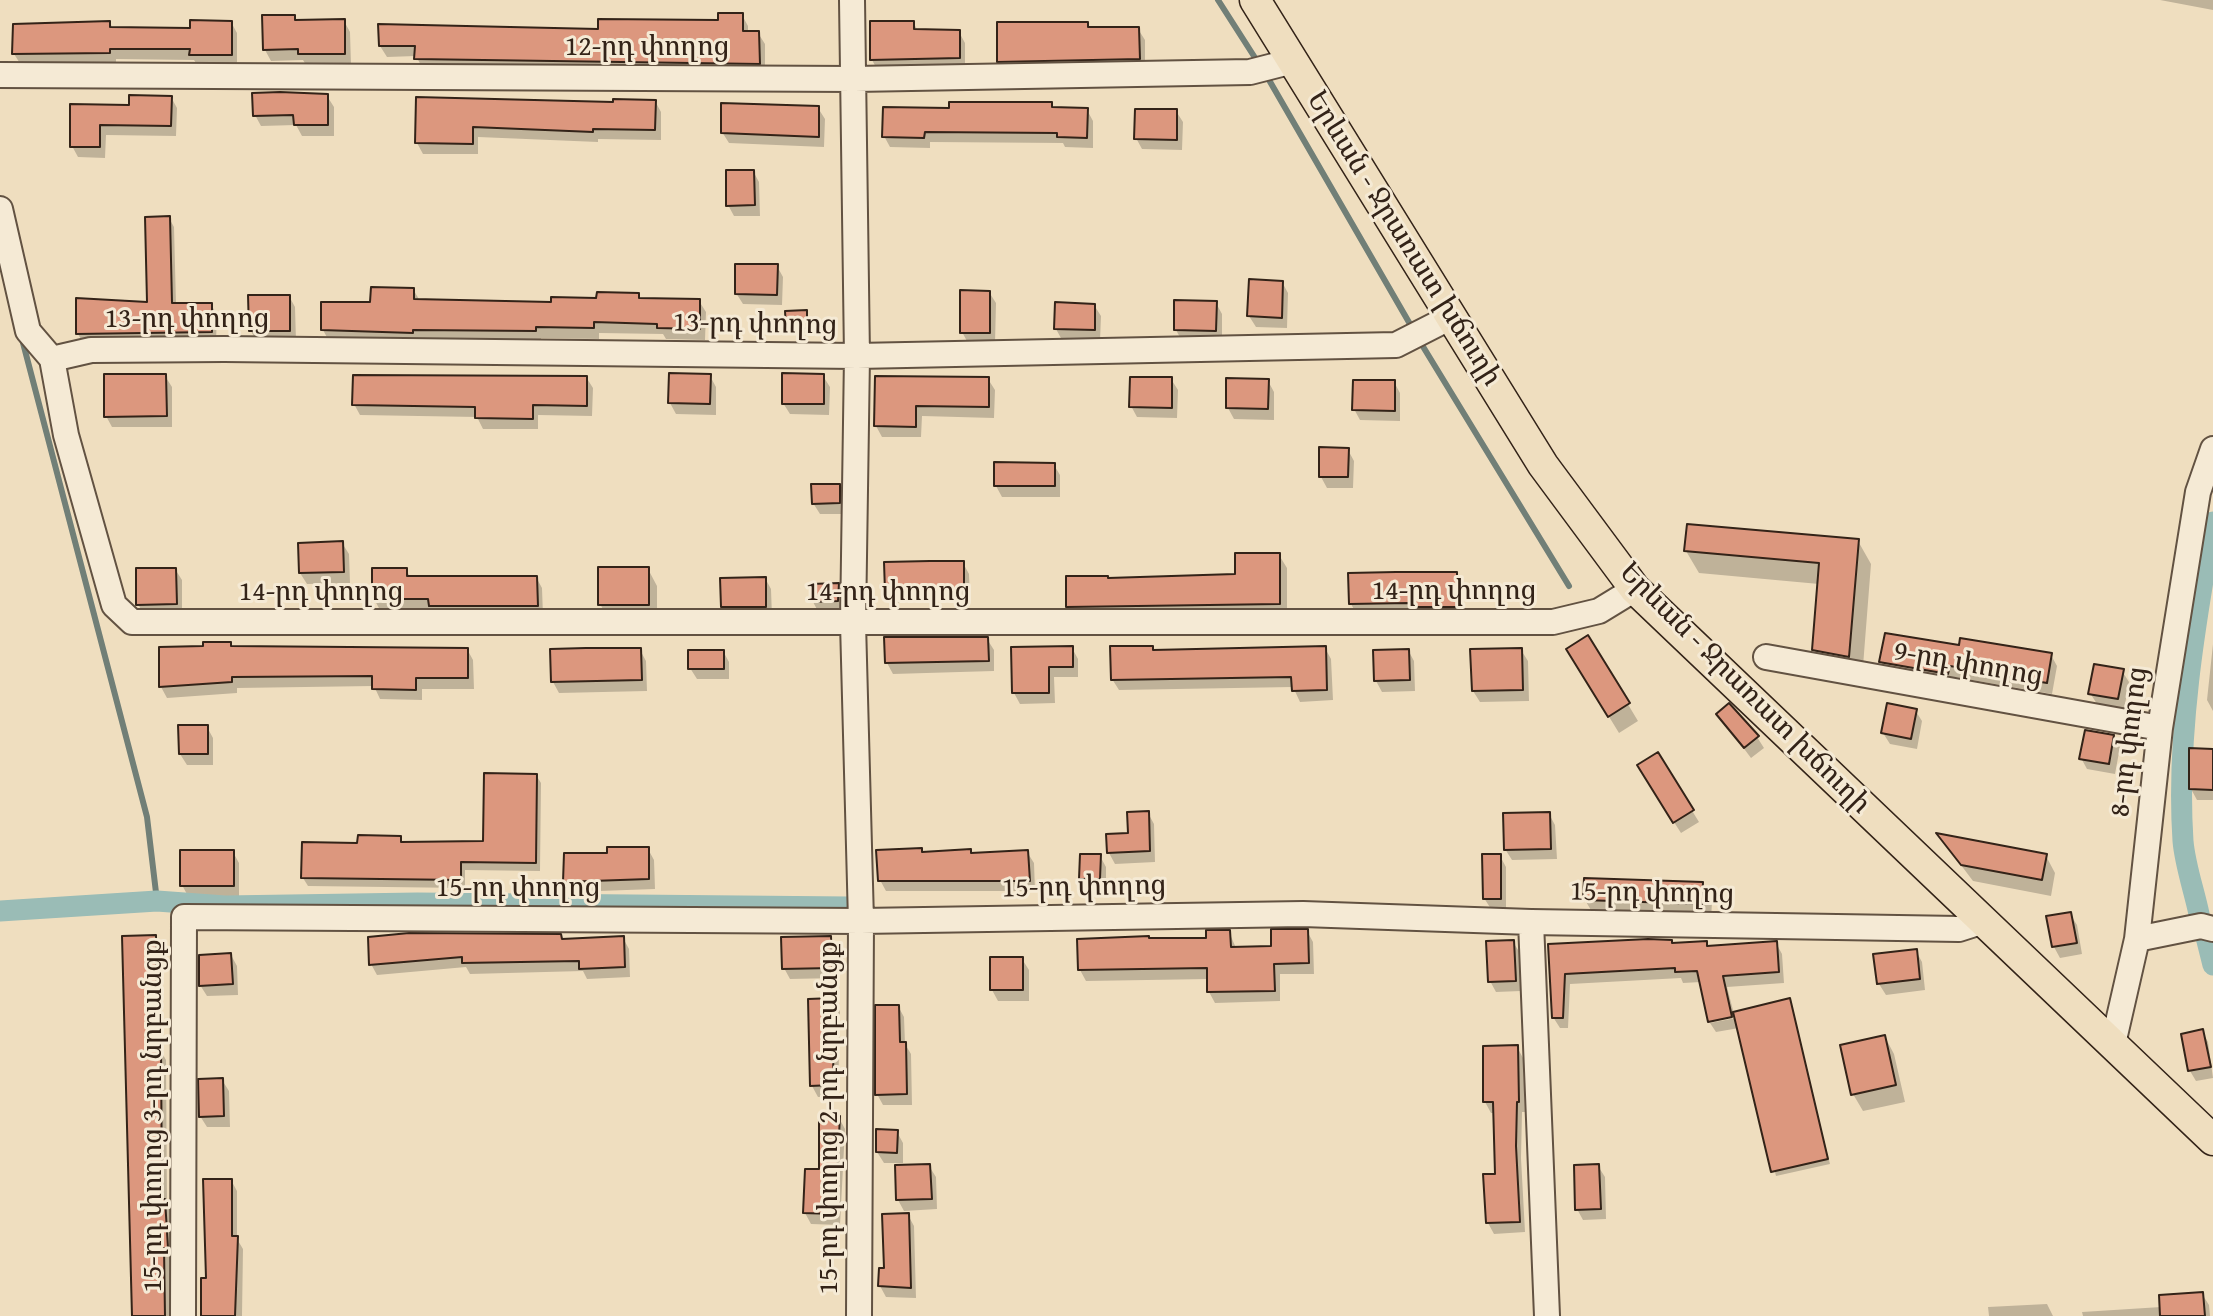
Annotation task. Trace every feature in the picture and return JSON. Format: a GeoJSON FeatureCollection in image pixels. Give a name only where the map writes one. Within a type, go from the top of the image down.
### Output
{"type":"FeatureCollection","features":[{"type":"Feature","properties":{"kind":"main road","name":"Երևան - Ջրառատ խճուղի"},"geometry":{"type":"LineString","coordinates":[[1255,0],[1287,62],[1543,466],[1635,589],[2213,1140]]}},
{"type":"Feature","properties":{"kind":"street","name":"15-րդ փողոց 2-րդ նրբանցք"},"geometry":{"type":"LineString","coordinates":[[852,0],[857,356],[853,623],[862,921],[859,1316]]}},
{"type":"Feature","properties":{"kind":"street","name":"12-րդ փողոց"},"geometry":{"type":"LineString","coordinates":[[0,75],[855,79],[1250,72],[1287,62]]}},
{"type":"Feature","properties":{"kind":"street"},"geometry":{"type":"LineString","coordinates":[[0,209],[28,331],[52,359]]}},
{"type":"Feature","properties":{"kind":"street","name":"13-րդ փողոց"},"geometry":{"type":"LineString","coordinates":[[52,359],[91,350],[857,356],[1396,345],[1451,317]]}},
{"type":"Feature","properties":{"kind":"street","name":"14-րդ փողոց"},"geometry":{"type":"LineString","coordinates":[[52,359],[66,435],[114,605],[132,622],[1553,622],[1599,611],[1635,589]]}},
{"type":"Feature","properties":{"kind":"street","name":"8-րդ փողոց"},"geometry":{"type":"LineString","coordinates":[[2113,1044],[2137,939],[2160,728],[2213,449]]}},
{"type":"Feature","properties":{"kind":"street","name":"9-րդ փողոց"},"geometry":{"type":"LineString","coordinates":[[1766,657],[2160,728]]}},
{"type":"Feature","properties":{"kind":"street","name":"15-րդ փողոց"},"geometry":{"type":"LineString","coordinates":[[184,917],[862,921],[1303,914],[1531,922],[1959,929],[1984,921]]}},
{"type":"Feature","properties":{"kind":"street","name":"15-րդ փողոց 3-րդ նրբանցք"},"geometry":{"type":"LineString","coordinates":[[183,1316],[184,917]]}},
{"type":"Feature","properties":{"kind":"street"},"geometry":{"type":"LineString","coordinates":[[1531,922],[1547,1316]]}},
{"type":"Feature","properties":{"kind":"street"},"geometry":{"type":"LineString","coordinates":[[2137,939],[2201,926],[2213,929]]}},
{"type":"Feature","properties":{"kind":"building"},"geometry":{"type":"Polygon","coordinates":[[[718,13],[743,13],[743,31],[759,31],[760,64],[414,59],[415,46],[379,46],[378,24],[598,29],[598,19],[718,20],[718,13]]]}},
{"type":"Feature","properties":{"kind":"building"},"geometry":{"type":"Polygon","coordinates":[[[262,15],[295,15],[295,20],[345,19],[345,54],[298,54],[298,49],[263,50],[262,15]]]}},
{"type":"Feature","properties":{"kind":"building"},"geometry":{"type":"Polygon","coordinates":[[[190,20],[232,21],[232,55],[189,55],[190,49],[110,49],[110,53],[12,54],[13,24],[110,21],[110,27],[190,28],[190,20]]]}},
{"type":"Feature","properties":{"kind":"building"},"geometry":{"type":"Polygon","coordinates":[[[870,21],[914,21],[914,29],[960,30],[960,58],[870,60],[870,21]]]}},
{"type":"Feature","properties":{"kind":"building"},"geometry":{"type":"Polygon","coordinates":[[[997,22],[1088,22],[1088,27],[1139,27],[1140,59],[997,62],[997,22]]]}},
{"type":"Feature","properties":{"kind":"building"},"geometry":{"type":"Polygon","coordinates":[[[252,93],[328,94],[328,125],[294,125],[293,115],[253,116],[252,93]]]}},
{"type":"Feature","properties":{"kind":"building"},"geometry":{"type":"Polygon","coordinates":[[[129,95],[172,96],[171,126],[100,125],[100,147],[70,147],[70,104],[129,105],[129,95]]]}},
{"type":"Feature","properties":{"kind":"building"},"geometry":{"type":"Polygon","coordinates":[[[416,97],[613,102],[613,99],[656,100],[655,130],[593,129],[593,132],[473,127],[473,144],[415,143],[416,97]]]}},
{"type":"Feature","properties":{"kind":"building"},"geometry":{"type":"Polygon","coordinates":[[[949,102],[1052,102],[1052,107],[1088,108],[1087,138],[1057,137],[1057,133],[925,132],[924,138],[882,137],[883,107],[949,108],[949,102]]]}},
{"type":"Feature","properties":{"kind":"building"},"geometry":{"type":"Polygon","coordinates":[[[721,103],[819,106],[819,137],[721,133],[721,103]]]}},
{"type":"Feature","properties":{"kind":"building"},"geometry":{"type":"Polygon","coordinates":[[[1135,109],[1177,109],[1177,140],[1134,139],[1135,109]]]}},
{"type":"Feature","properties":{"kind":"building"},"geometry":{"type":"Polygon","coordinates":[[[726,170],[754,170],[755,205],[726,206],[726,170]]]}},
{"type":"Feature","properties":{"kind":"building"},"geometry":{"type":"Polygon","coordinates":[[[170,216],[172,303],[212,303],[212,332],[76,334],[76,298],[147,302],[145,217],[170,216]]]}},
{"type":"Feature","properties":{"kind":"building"},"geometry":{"type":"Polygon","coordinates":[[[735,264],[778,264],[777,295],[735,294],[735,264]]]}},
{"type":"Feature","properties":{"kind":"building"},"geometry":{"type":"Polygon","coordinates":[[[1249,279],[1283,281],[1282,318],[1247,316],[1249,279]]]}},
{"type":"Feature","properties":{"kind":"building"},"geometry":{"type":"Polygon","coordinates":[[[371,287],[414,288],[414,299],[551,302],[551,297],[596,298],[597,292],[639,293],[639,298],[700,299],[700,329],[657,328],[657,324],[594,322],[594,328],[536,327],[536,331],[413,330],[413,333],[321,330],[321,302],[370,302],[371,287]]]}},
{"type":"Feature","properties":{"kind":"building"},"geometry":{"type":"Polygon","coordinates":[[[960,290],[990,291],[990,333],[960,333],[960,290]]]}},
{"type":"Feature","properties":{"kind":"building"},"geometry":{"type":"Polygon","coordinates":[[[248,295],[290,295],[290,331],[249,331],[248,295]]]}},
{"type":"Feature","properties":{"kind":"building"},"geometry":{"type":"Polygon","coordinates":[[[1174,300],[1217,301],[1216,331],[1174,330],[1174,300]]]}},
{"type":"Feature","properties":{"kind":"building"},"geometry":{"type":"Polygon","coordinates":[[[1055,302],[1095,304],[1095,330],[1054,329],[1055,302]]]}},
{"type":"Feature","properties":{"kind":"building"},"geometry":{"type":"Polygon","coordinates":[[[807,310],[807,328],[786,329],[785,311],[807,310]]]}},
{"type":"Feature","properties":{"kind":"building"},"geometry":{"type":"Polygon","coordinates":[[[669,373],[711,374],[710,404],[668,403],[669,373]]]}},
{"type":"Feature","properties":{"kind":"building"},"geometry":{"type":"Polygon","coordinates":[[[782,373],[824,374],[824,404],[782,404],[782,373]]]}},
{"type":"Feature","properties":{"kind":"building"},"geometry":{"type":"Polygon","coordinates":[[[104,374],[166,374],[167,416],[104,417],[104,374]]]}},
{"type":"Feature","properties":{"kind":"building"},"geometry":{"type":"Polygon","coordinates":[[[353,375],[587,376],[587,406],[533,405],[533,419],[475,418],[475,407],[352,405],[353,375]]]}},
{"type":"Feature","properties":{"kind":"building"},"geometry":{"type":"Polygon","coordinates":[[[875,376],[989,377],[989,407],[916,406],[916,427],[874,426],[875,376]]]}},
{"type":"Feature","properties":{"kind":"building"},"geometry":{"type":"Polygon","coordinates":[[[1130,377],[1172,377],[1172,408],[1129,407],[1130,377]]]}},
{"type":"Feature","properties":{"kind":"building"},"geometry":{"type":"Polygon","coordinates":[[[1226,378],[1269,379],[1268,409],[1226,408],[1226,378]]]}},
{"type":"Feature","properties":{"kind":"building"},"geometry":{"type":"Polygon","coordinates":[[[1353,380],[1395,380],[1395,411],[1352,410],[1353,380]]]}},
{"type":"Feature","properties":{"kind":"building"},"geometry":{"type":"Polygon","coordinates":[[[1319,447],[1349,448],[1348,477],[1319,477],[1319,447]]]}},
{"type":"Feature","properties":{"kind":"building"},"geometry":{"type":"Polygon","coordinates":[[[994,462],[1055,463],[1055,486],[994,486],[994,462]]]}},
{"type":"Feature","properties":{"kind":"building"},"geometry":{"type":"Polygon","coordinates":[[[811,484],[840,484],[840,503],[812,504],[811,484]]]}},
{"type":"Feature","properties":{"kind":"building"},"geometry":{"type":"Polygon","coordinates":[[[1687,524],[1859,539],[1849,657],[1812,650],[1819,563],[1684,551],[1687,524]]]}},
{"type":"Feature","properties":{"kind":"building"},"geometry":{"type":"Polygon","coordinates":[[[343,541],[344,572],[299,573],[298,543],[343,541]]]}},
{"type":"Feature","properties":{"kind":"building"},"geometry":{"type":"Polygon","coordinates":[[[1235,553],[1280,553],[1280,604],[1066,607],[1066,576],[1108,578],[1235,574],[1235,553]]]}},
{"type":"Feature","properties":{"kind":"building"},"geometry":{"type":"Polygon","coordinates":[[[964,561],[964,590],[885,592],[884,562],[964,561]]]}},
{"type":"Feature","properties":{"kind":"building"},"geometry":{"type":"Polygon","coordinates":[[[598,567],[649,567],[649,605],[598,605],[598,567]]]}},
{"type":"Feature","properties":{"kind":"building"},"geometry":{"type":"Polygon","coordinates":[[[136,568],[176,568],[177,604],[136,605],[136,568]]]}},
{"type":"Feature","properties":{"kind":"building"},"geometry":{"type":"Polygon","coordinates":[[[372,568],[407,568],[407,576],[537,576],[538,606],[429,606],[428,599],[372,599],[372,568]]]}},
{"type":"Feature","properties":{"kind":"building"},"geometry":{"type":"Polygon","coordinates":[[[1457,572],[1457,607],[1410,607],[1410,603],[1349,604],[1348,573],[1457,572]]]}},
{"type":"Feature","properties":{"kind":"building"},"geometry":{"type":"Polygon","coordinates":[[[766,577],[766,607],[721,607],[720,578],[766,577]]]}},
{"type":"Feature","properties":{"kind":"building"},"geometry":{"type":"Polygon","coordinates":[[[839,583],[838,601],[811,602],[811,584],[839,583]]]}},
{"type":"Feature","properties":{"kind":"building"},"geometry":{"type":"Polygon","coordinates":[[[1885,633],[1959,645],[1960,638],[2052,653],[2047,683],[1950,666],[1948,674],[1879,662],[1885,633]]]}},
{"type":"Feature","properties":{"kind":"building"},"geometry":{"type":"Polygon","coordinates":[[[1588,635],[1630,703],[1608,717],[1566,649],[1588,635]]]}},
{"type":"Feature","properties":{"kind":"building"},"geometry":{"type":"Polygon","coordinates":[[[884,637],[988,637],[989,661],[885,663],[884,637]]]}},
{"type":"Feature","properties":{"kind":"building"},"geometry":{"type":"Polygon","coordinates":[[[203,642],[231,642],[231,646],[468,648],[468,678],[416,678],[416,690],[372,689],[372,676],[232,677],[232,682],[159,687],[159,647],[203,646],[203,642]]]}},
{"type":"Feature","properties":{"kind":"building"},"geometry":{"type":"Polygon","coordinates":[[[1073,646],[1073,667],[1049,667],[1049,693],[1012,693],[1011,647],[1073,646]]]}},
{"type":"Feature","properties":{"kind":"building"},"geometry":{"type":"Polygon","coordinates":[[[1110,646],[1153,646],[1153,650],[1326,646],[1327,690],[1292,691],[1291,677],[1111,680],[1110,646]]]}},
{"type":"Feature","properties":{"kind":"building"},"geometry":{"type":"Polygon","coordinates":[[[641,648],[642,680],[551,682],[550,649],[641,648]]]}},
{"type":"Feature","properties":{"kind":"building"},"geometry":{"type":"Polygon","coordinates":[[[1522,648],[1523,690],[1472,691],[1470,649],[1522,648]]]}},
{"type":"Feature","properties":{"kind":"building"},"geometry":{"type":"Polygon","coordinates":[[[1409,649],[1410,680],[1374,681],[1373,650],[1409,649]]]}},
{"type":"Feature","properties":{"kind":"building"},"geometry":{"type":"Polygon","coordinates":[[[688,650],[724,650],[724,669],[688,669],[688,650]]]}},
{"type":"Feature","properties":{"kind":"building"},"geometry":{"type":"Polygon","coordinates":[[[2094,664],[2124,669],[2118,699],[2088,694],[2094,664]]]}},
{"type":"Feature","properties":{"kind":"building"},"geometry":{"type":"Polygon","coordinates":[[[1729,703],[1759,736],[1744,748],[1716,714],[1729,703]]]}},
{"type":"Feature","properties":{"kind":"building"},"geometry":{"type":"Polygon","coordinates":[[[1887,703],[1917,709],[1911,739],[1881,733],[1887,703]]]}},
{"type":"Feature","properties":{"kind":"building"},"geometry":{"type":"Polygon","coordinates":[[[178,725],[208,725],[208,754],[179,754],[178,725]]]}},
{"type":"Feature","properties":{"kind":"building"},"geometry":{"type":"Polygon","coordinates":[[[2085,730],[2114,735],[2109,764],[2079,759],[2085,730]]]}},
{"type":"Feature","properties":{"kind":"building"},"geometry":{"type":"Polygon","coordinates":[[[2189,748],[2213,749],[2213,790],[2189,789],[2189,748]]]}},
{"type":"Feature","properties":{"kind":"building"},"geometry":{"type":"Polygon","coordinates":[[[1658,752],[1694,810],[1673,823],[1637,765],[1658,752]]]}},
{"type":"Feature","properties":{"kind":"building"},"geometry":{"type":"Polygon","coordinates":[[[484,773],[537,774],[536,863],[461,862],[461,880],[301,878],[302,842],[357,843],[358,835],[401,836],[401,842],[483,841],[484,773]]]}},
{"type":"Feature","properties":{"kind":"building"},"geometry":{"type":"Polygon","coordinates":[[[1149,811],[1150,851],[1107,853],[1106,834],[1128,833],[1127,812],[1149,811]]]}},
{"type":"Feature","properties":{"kind":"building"},"geometry":{"type":"Polygon","coordinates":[[[1550,812],[1551,849],[1504,850],[1503,813],[1550,812]]]}},
{"type":"Feature","properties":{"kind":"building"},"geometry":{"type":"Polygon","coordinates":[[[1936,833],[2047,854],[2042,880],[1961,865],[1936,833]]]}},
{"type":"Feature","properties":{"kind":"building"},"geometry":{"type":"Polygon","coordinates":[[[607,847],[649,847],[649,879],[563,882],[564,853],[607,853],[607,847]]]}},
{"type":"Feature","properties":{"kind":"building"},"geometry":{"type":"Polygon","coordinates":[[[922,848],[922,852],[971,849],[971,853],[1028,850],[1030,881],[878,881],[876,850],[922,848]]]}},
{"type":"Feature","properties":{"kind":"building"},"geometry":{"type":"Polygon","coordinates":[[[180,850],[234,850],[234,886],[180,886],[180,850]]]}},
{"type":"Feature","properties":{"kind":"building"},"geometry":{"type":"Polygon","coordinates":[[[1080,854],[1101,854],[1100,879],[1079,879],[1080,854]]]}},
{"type":"Feature","properties":{"kind":"building"},"geometry":{"type":"Polygon","coordinates":[[[1482,854],[1501,854],[1501,899],[1483,899],[1482,854]]]}},
{"type":"Feature","properties":{"kind":"building"},"geometry":{"type":"Polygon","coordinates":[[[1584,878],[1703,882],[1702,904],[1583,900],[1584,878]]]}},
{"type":"Feature","properties":{"kind":"building"},"geometry":{"type":"Polygon","coordinates":[[[2071,912],[2077,943],[2052,947],[2046,916],[2071,912]]]}},
{"type":"Feature","properties":{"kind":"building"},"geometry":{"type":"Polygon","coordinates":[[[1271,929],[1308,929],[1309,963],[1274,964],[1275,991],[1207,992],[1207,968],[1078,970],[1077,939],[1149,936],[1206,938],[1206,930],[1230,930],[1231,947],[1271,946],[1271,929]]]}},
{"type":"Feature","properties":{"kind":"building"},"geometry":{"type":"Polygon","coordinates":[[[409,933],[561,934],[562,939],[624,936],[625,967],[579,969],[579,961],[462,963],[462,957],[369,965],[368,937],[409,933]]]}},
{"type":"Feature","properties":{"kind":"building"},"geometry":{"type":"Polygon","coordinates":[[[156,935],[157,1047],[161,1047],[162,1199],[165,1199],[168,1248],[164,1248],[165,1316],[132,1316],[122,936],[156,935]]]}},
{"type":"Feature","properties":{"kind":"building"},"geometry":{"type":"Polygon","coordinates":[[[831,936],[832,968],[782,969],[781,937],[831,936]]]}},
{"type":"Feature","properties":{"kind":"building"},"geometry":{"type":"Polygon","coordinates":[[[1514,940],[1516,981],[1488,982],[1486,941],[1514,940]]]}},
{"type":"Feature","properties":{"kind":"building"},"geometry":{"type":"Polygon","coordinates":[[[1672,940],[1672,943],[1707,941],[1707,946],[1777,941],[1779,972],[1723,976],[1732,1017],[1708,1022],[1697,971],[1675,972],[1675,968],[1565,974],[1563,1018],[1552,1018],[1548,944],[1672,940]]]}},
{"type":"Feature","properties":{"kind":"building"},"geometry":{"type":"Polygon","coordinates":[[[1917,949],[1920,979],[1877,984],[1873,954],[1917,949]]]}},
{"type":"Feature","properties":{"kind":"building"},"geometry":{"type":"Polygon","coordinates":[[[231,953],[233,984],[199,986],[199,955],[231,953]]]}},
{"type":"Feature","properties":{"kind":"building"},"geometry":{"type":"Polygon","coordinates":[[[990,957],[1023,957],[1023,990],[990,990],[990,957]]]}},
{"type":"Feature","properties":{"kind":"building"},"geometry":{"type":"Polygon","coordinates":[[[834,998],[833,1085],[810,1086],[808,999],[834,998]]]}},
{"type":"Feature","properties":{"kind":"building"},"geometry":{"type":"Polygon","coordinates":[[[1790,998],[1828,1159],[1771,1172],[1733,1012],[1790,998]]]}},
{"type":"Feature","properties":{"kind":"building"},"geometry":{"type":"Polygon","coordinates":[[[875,1005],[899,1005],[900,1042],[906,1042],[907,1094],[875,1095],[875,1005]]]}},
{"type":"Feature","properties":{"kind":"building"},"geometry":{"type":"Polygon","coordinates":[[[2203,1029],[2211,1067],[2188,1071],[2181,1034],[2203,1029]]]}},
{"type":"Feature","properties":{"kind":"building"},"geometry":{"type":"Polygon","coordinates":[[[1885,1035],[1896,1085],[1851,1095],[1840,1045],[1885,1035]]]}},
{"type":"Feature","properties":{"kind":"building"},"geometry":{"type":"Polygon","coordinates":[[[1518,1045],[1519,1102],[1516,1146],[1520,1222],[1486,1223],[1483,1174],[1495,1174],[1493,1102],[1483,1102],[1483,1046],[1518,1045]]]}},
{"type":"Feature","properties":{"kind":"building"},"geometry":{"type":"Polygon","coordinates":[[[223,1078],[224,1116],[199,1117],[198,1079],[223,1078]]]}},
{"type":"Feature","properties":{"kind":"building"},"geometry":{"type":"Polygon","coordinates":[[[819,1116],[840,1116],[835,1214],[803,1213],[805,1169],[819,1169],[819,1116]]]}},
{"type":"Feature","properties":{"kind":"building"},"geometry":{"type":"Polygon","coordinates":[[[876,1129],[898,1130],[897,1153],[876,1152],[876,1129]]]}},
{"type":"Feature","properties":{"kind":"building"},"geometry":{"type":"Polygon","coordinates":[[[930,1164],[932,1199],[896,1200],[895,1165],[930,1164]]]}},
{"type":"Feature","properties":{"kind":"building"},"geometry":{"type":"Polygon","coordinates":[[[1599,1164],[1601,1209],[1575,1210],[1574,1165],[1599,1164]]]}},
{"type":"Feature","properties":{"kind":"building"},"geometry":{"type":"Polygon","coordinates":[[[203,1179],[232,1179],[232,1236],[238,1236],[235,1316],[201,1316],[201,1278],[206,1278],[203,1179]]]}},
{"type":"Feature","properties":{"kind":"building"},"geometry":{"type":"Polygon","coordinates":[[[909,1213],[911,1288],[878,1286],[879,1268],[884,1268],[882,1214],[909,1213]]]}},
{"type":"Feature","properties":{"kind":"building"},"geometry":{"type":"Polygon","coordinates":[[[2203,1292],[2205,1316],[2160,1316],[2159,1295],[2203,1292]]]}},
{"type":"Feature","properties":{"kind":"waterway"},"geometry":{"type":"LineString","coordinates":[[1218,0],[1259,64]]}},
{"type":"Feature","properties":{"kind":"waterway"},"geometry":{"type":"LineString","coordinates":[[1265,73],[1414,331]]}},
{"type":"Feature","properties":{"kind":"waterway"},"geometry":{"type":"LineString","coordinates":[[22,339],[147,817],[157,901]]}},
{"type":"Feature","properties":{"kind":"waterway"},"geometry":{"type":"LineString","coordinates":[[1419,340],[1569,586]]}},
{"type":"Feature","properties":{"kind":"waterway"},"geometry":{"type":"LineString","coordinates":[[2199,914],[2183,841],[2182,762],[2194,640],[2213,522]]}},
{"type":"Feature","properties":{"kind":"waterway"},"geometry":{"type":"LineString","coordinates":[[0,911],[157,901],[225,906],[417,903],[849,907]]}},
{"type":"Feature","properties":{"kind":"waterway"},"geometry":{"type":"LineString","coordinates":[[2206,937],[2213,965]]}}]}
